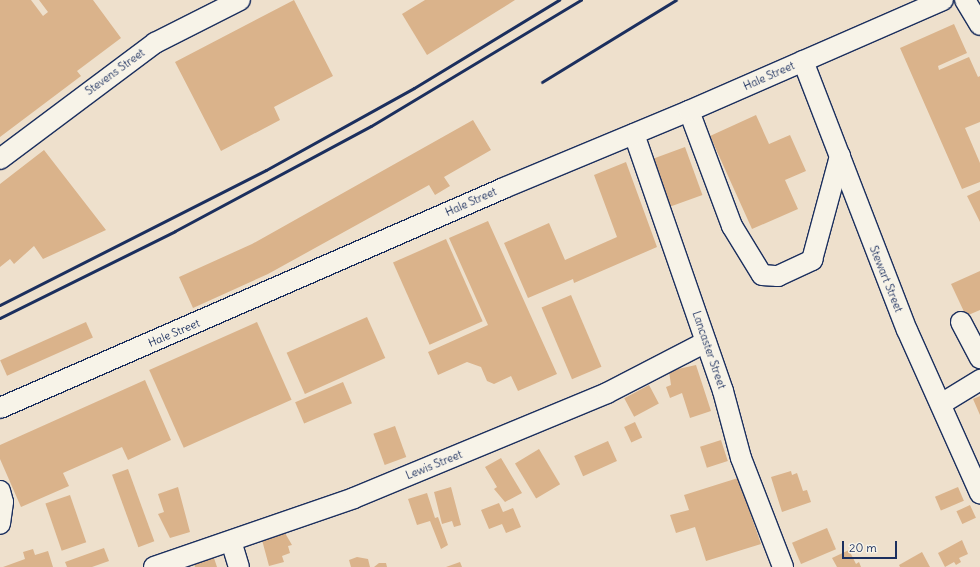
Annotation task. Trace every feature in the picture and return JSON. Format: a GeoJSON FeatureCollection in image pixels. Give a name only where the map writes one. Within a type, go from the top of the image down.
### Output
{"type":"FeatureCollection","features":[{"type":"Feature","properties":{"kind":"street","name":"Stevens Street"},"geometry":{"type":"LineString","coordinates":[[0,159],[155,43],[240,0]]}},
{"type":"Feature","properties":{"kind":"street","name":"Hale Street"},"geometry":{"type":"LineString","coordinates":[[0,408],[504,188],[689,111],[943,0]]}},
{"type":"Feature","properties":{"kind":"street"},"geometry":{"type":"LineString","coordinates":[[965,0],[980,25]]}},
{"type":"Feature","properties":{"kind":"street","name":"Stewart Street"},"geometry":{"type":"LineString","coordinates":[[803,61],[904,324],[980,493]]}},
{"type":"Feature","properties":{"kind":"street"},"geometry":{"type":"LineString","coordinates":[[689,111],[732,226],[762,276],[778,276],[812,260],[840,156]]}},
{"type":"Feature","properties":{"kind":"street","name":"Lancaster Street"},"geometry":{"type":"LineString","coordinates":[[634,134],[706,342],[741,458],[783,567]]}},
{"type":"Feature","properties":{"kind":"street"},"geometry":{"type":"LineString","coordinates":[[961,322],[980,358]]}},
{"type":"Feature","properties":{"kind":"street","name":"Lewis Street"},"geometry":{"type":"LineString","coordinates":[[154,567],[354,498],[593,399],[706,342]]}},
{"type":"Feature","properties":{"kind":"street"},"geometry":{"type":"LineString","coordinates":[[941,404],[980,380]]}},
{"type":"Feature","properties":{"kind":"street"},"geometry":{"type":"LineString","coordinates":[[0,491],[3,502],[0,524]]}},
{"type":"Feature","properties":{"kind":"street"},"geometry":{"type":"LineString","coordinates":[[231,541],[239,567]]}},
{"type":"Feature","properties":{"kind":"building"},"geometry":{"type":"Polygon","coordinates":[[[0,0],[31,0],[43,16],[48,12],[39,0],[93,0],[121,38],[77,71],[81,76],[0,137],[0,0]]]}},
{"type":"Feature","properties":{"kind":"building"},"geometry":{"type":"Polygon","coordinates":[[[294,0],[333,76],[274,107],[280,120],[221,151],[175,62],[294,0]]]}},
{"type":"Feature","properties":{"kind":"building"},"geometry":{"type":"Polygon","coordinates":[[[425,0],[515,0],[427,55],[402,14],[425,0]]]}},
{"type":"Feature","properties":{"kind":"building"},"geometry":{"type":"Polygon","coordinates":[[[954,24],[967,53],[938,66],[939,70],[969,57],[978,77],[980,76],[980,122],[965,128],[980,163],[980,182],[962,189],[900,48],[954,24]]]}},
{"type":"Feature","properties":{"kind":"building"},"geometry":{"type":"Polygon","coordinates":[[[756,115],[769,144],[790,135],[806,171],[785,180],[798,209],[752,229],[710,136],[756,115]]]}},
{"type":"Feature","properties":{"kind":"building"},"geometry":{"type":"Polygon","coordinates":[[[473,120],[491,150],[444,177],[450,186],[435,195],[429,185],[268,274],[193,308],[179,277],[252,244],[473,120]]]}},
{"type":"Feature","properties":{"kind":"building"},"geometry":{"type":"Polygon","coordinates":[[[685,147],[702,195],[670,207],[653,159],[685,147]]]}},
{"type":"Feature","properties":{"kind":"building"},"geometry":{"type":"Polygon","coordinates":[[[44,150],[106,230],[43,259],[34,246],[14,264],[10,259],[0,267],[0,184],[44,150]]]}},
{"type":"Feature","properties":{"kind":"building"},"geometry":{"type":"Polygon","coordinates":[[[626,162],[657,247],[574,283],[573,279],[528,298],[504,243],[549,223],[565,260],[617,237],[594,175],[626,162]]]}},
{"type":"Feature","properties":{"kind":"building"},"geometry":{"type":"Polygon","coordinates":[[[980,190],[980,222],[967,196],[980,190]]]}},
{"type":"Feature","properties":{"kind":"building"},"geometry":{"type":"Polygon","coordinates":[[[488,221],[557,374],[518,391],[511,376],[494,384],[487,381],[481,367],[467,362],[438,375],[428,352],[488,325],[449,238],[488,221]]]}},
{"type":"Feature","properties":{"kind":"building"},"geometry":{"type":"Polygon","coordinates":[[[446,239],[483,321],[430,345],[393,263],[446,239]]]}},
{"type":"Feature","properties":{"kind":"building"},"geometry":{"type":"Polygon","coordinates":[[[980,271],[980,310],[966,316],[951,284],[980,271]]]}},
{"type":"Feature","properties":{"kind":"building"},"geometry":{"type":"Polygon","coordinates":[[[571,295],[601,367],[572,379],[542,308],[571,295]]]}},
{"type":"Feature","properties":{"kind":"building"},"geometry":{"type":"Polygon","coordinates":[[[367,317],[385,358],[305,394],[287,353],[367,317]]]}},
{"type":"Feature","properties":{"kind":"building"},"geometry":{"type":"Polygon","coordinates":[[[86,322],[93,338],[7,376],[0,360],[86,322]]]}},
{"type":"Feature","properties":{"kind":"building"},"geometry":{"type":"Polygon","coordinates":[[[257,322],[292,400],[184,448],[149,370],[257,322]]]}},
{"type":"Feature","properties":{"kind":"building"},"geometry":{"type":"Polygon","coordinates":[[[696,365],[711,411],[690,418],[682,393],[670,398],[666,387],[671,385],[669,371],[696,365]]]}},
{"type":"Feature","properties":{"kind":"building"},"geometry":{"type":"Polygon","coordinates":[[[145,380],[171,440],[128,460],[122,447],[63,473],[69,486],[21,507],[0,459],[0,445],[145,380]]]}},
{"type":"Feature","properties":{"kind":"building"},"geometry":{"type":"Polygon","coordinates":[[[343,382],[352,403],[304,423],[295,402],[343,382]]]}},
{"type":"Feature","properties":{"kind":"building"},"geometry":{"type":"Polygon","coordinates":[[[649,385],[659,404],[634,417],[624,398],[649,385]]]}},
{"type":"Feature","properties":{"kind":"building"},"geometry":{"type":"Polygon","coordinates":[[[980,396],[980,415],[973,399],[980,396]]]}},
{"type":"Feature","properties":{"kind":"building"},"geometry":{"type":"Polygon","coordinates":[[[635,422],[642,437],[631,442],[624,427],[635,422]]]}},
{"type":"Feature","properties":{"kind":"building"},"geometry":{"type":"Polygon","coordinates":[[[395,426],[406,457],[385,465],[373,434],[395,426]]]}},
{"type":"Feature","properties":{"kind":"building"},"geometry":{"type":"Polygon","coordinates":[[[721,440],[728,461],[707,468],[700,447],[721,440]]]}},
{"type":"Feature","properties":{"kind":"building"},"geometry":{"type":"Polygon","coordinates":[[[608,441],[617,461],[583,476],[574,456],[608,441]]]}},
{"type":"Feature","properties":{"kind":"building"},"geometry":{"type":"Polygon","coordinates":[[[539,449],[560,484],[536,499],[515,463],[539,449]]]}},
{"type":"Feature","properties":{"kind":"building"},"geometry":{"type":"Polygon","coordinates":[[[501,458],[522,493],[505,502],[494,489],[497,487],[485,467],[501,458]]]}},
{"type":"Feature","properties":{"kind":"building"},"geometry":{"type":"Polygon","coordinates":[[[128,469],[154,541],[138,547],[112,475],[128,469]]]}},
{"type":"Feature","properties":{"kind":"building"},"geometry":{"type":"Polygon","coordinates":[[[791,471],[792,475],[797,473],[803,491],[807,490],[811,502],[782,512],[771,477],[791,471]]]}},
{"type":"Feature","properties":{"kind":"building"},"geometry":{"type":"Polygon","coordinates":[[[738,478],[761,544],[706,561],[695,527],[676,533],[670,515],[689,510],[684,495],[738,478]]]}},
{"type":"Feature","properties":{"kind":"building"},"geometry":{"type":"Polygon","coordinates":[[[178,487],[190,532],[170,538],[158,514],[164,512],[158,494],[178,487]]]}},
{"type":"Feature","properties":{"kind":"building"},"geometry":{"type":"Polygon","coordinates":[[[451,487],[461,525],[454,527],[452,521],[442,524],[434,492],[451,487]]]}},
{"type":"Feature","properties":{"kind":"building"},"geometry":{"type":"Polygon","coordinates":[[[958,487],[964,501],[941,511],[935,497],[958,487]]]}},
{"type":"Feature","properties":{"kind":"building"},"geometry":{"type":"Polygon","coordinates":[[[427,493],[435,518],[438,517],[448,545],[441,549],[430,521],[417,525],[408,499],[427,493]]]}},
{"type":"Feature","properties":{"kind":"building"},"geometry":{"type":"Polygon","coordinates":[[[70,495],[86,542],[62,551],[45,503],[70,495]]]}},
{"type":"Feature","properties":{"kind":"building"},"geometry":{"type":"Polygon","coordinates":[[[499,503],[503,512],[513,508],[521,527],[506,533],[502,524],[489,529],[481,510],[499,503]]]}},
{"type":"Feature","properties":{"kind":"building"},"geometry":{"type":"Polygon","coordinates":[[[970,505],[976,518],[962,524],[956,511],[970,505]]]}},
{"type":"Feature","properties":{"kind":"building"},"geometry":{"type":"Polygon","coordinates":[[[827,528],[836,549],[801,564],[792,543],[827,528]]]}},
{"type":"Feature","properties":{"kind":"building"},"geometry":{"type":"Polygon","coordinates":[[[285,533],[292,545],[288,546],[290,553],[282,556],[284,562],[269,566],[262,540],[285,533]]]}},
{"type":"Feature","properties":{"kind":"building"},"geometry":{"type":"Polygon","coordinates":[[[962,540],[968,554],[959,558],[961,562],[956,565],[954,562],[945,567],[938,553],[962,540]]]}},
{"type":"Feature","properties":{"kind":"building"},"geometry":{"type":"Polygon","coordinates":[[[104,548],[109,561],[92,567],[67,567],[65,562],[104,548]]]}},
{"type":"Feature","properties":{"kind":"building"},"geometry":{"type":"Polygon","coordinates":[[[33,549],[35,555],[48,551],[53,567],[3,567],[25,559],[23,552],[33,549]]]}},
{"type":"Feature","properties":{"kind":"building"},"geometry":{"type":"Polygon","coordinates":[[[849,550],[856,564],[859,562],[861,567],[837,567],[832,558],[849,550]]]}},
{"type":"Feature","properties":{"kind":"building"},"geometry":{"type":"Polygon","coordinates":[[[922,552],[930,567],[900,567],[899,565],[922,552]]]}},
{"type":"Feature","properties":{"kind":"building"},"geometry":{"type":"Polygon","coordinates":[[[357,557],[368,559],[370,567],[351,567],[349,560],[357,557]]]}},
{"type":"Feature","properties":{"kind":"building"},"geometry":{"type":"Polygon","coordinates":[[[214,558],[217,567],[195,567],[194,564],[214,558]]]}},
{"type":"Feature","properties":{"kind":"building"},"geometry":{"type":"Polygon","coordinates":[[[460,562],[462,567],[446,567],[460,562]]]}},
{"type":"Feature","properties":{"kind":"building"},"geometry":{"type":"Polygon","coordinates":[[[379,563],[386,563],[387,567],[374,567],[379,563]]]}},
{"type":"Feature","properties":{"kind":"railway"},"geometry":{"type":"LineString","coordinates":[[0,305],[266,170],[414,88],[559,0]]}},
{"type":"Feature","properties":{"kind":"railway"},"geometry":{"type":"LineString","coordinates":[[0,318],[175,231],[371,126],[581,0]]}},
{"type":"Feature","properties":{"kind":"railway"},"geometry":{"type":"LineString","coordinates":[[542,82],[676,0]]}}]}
